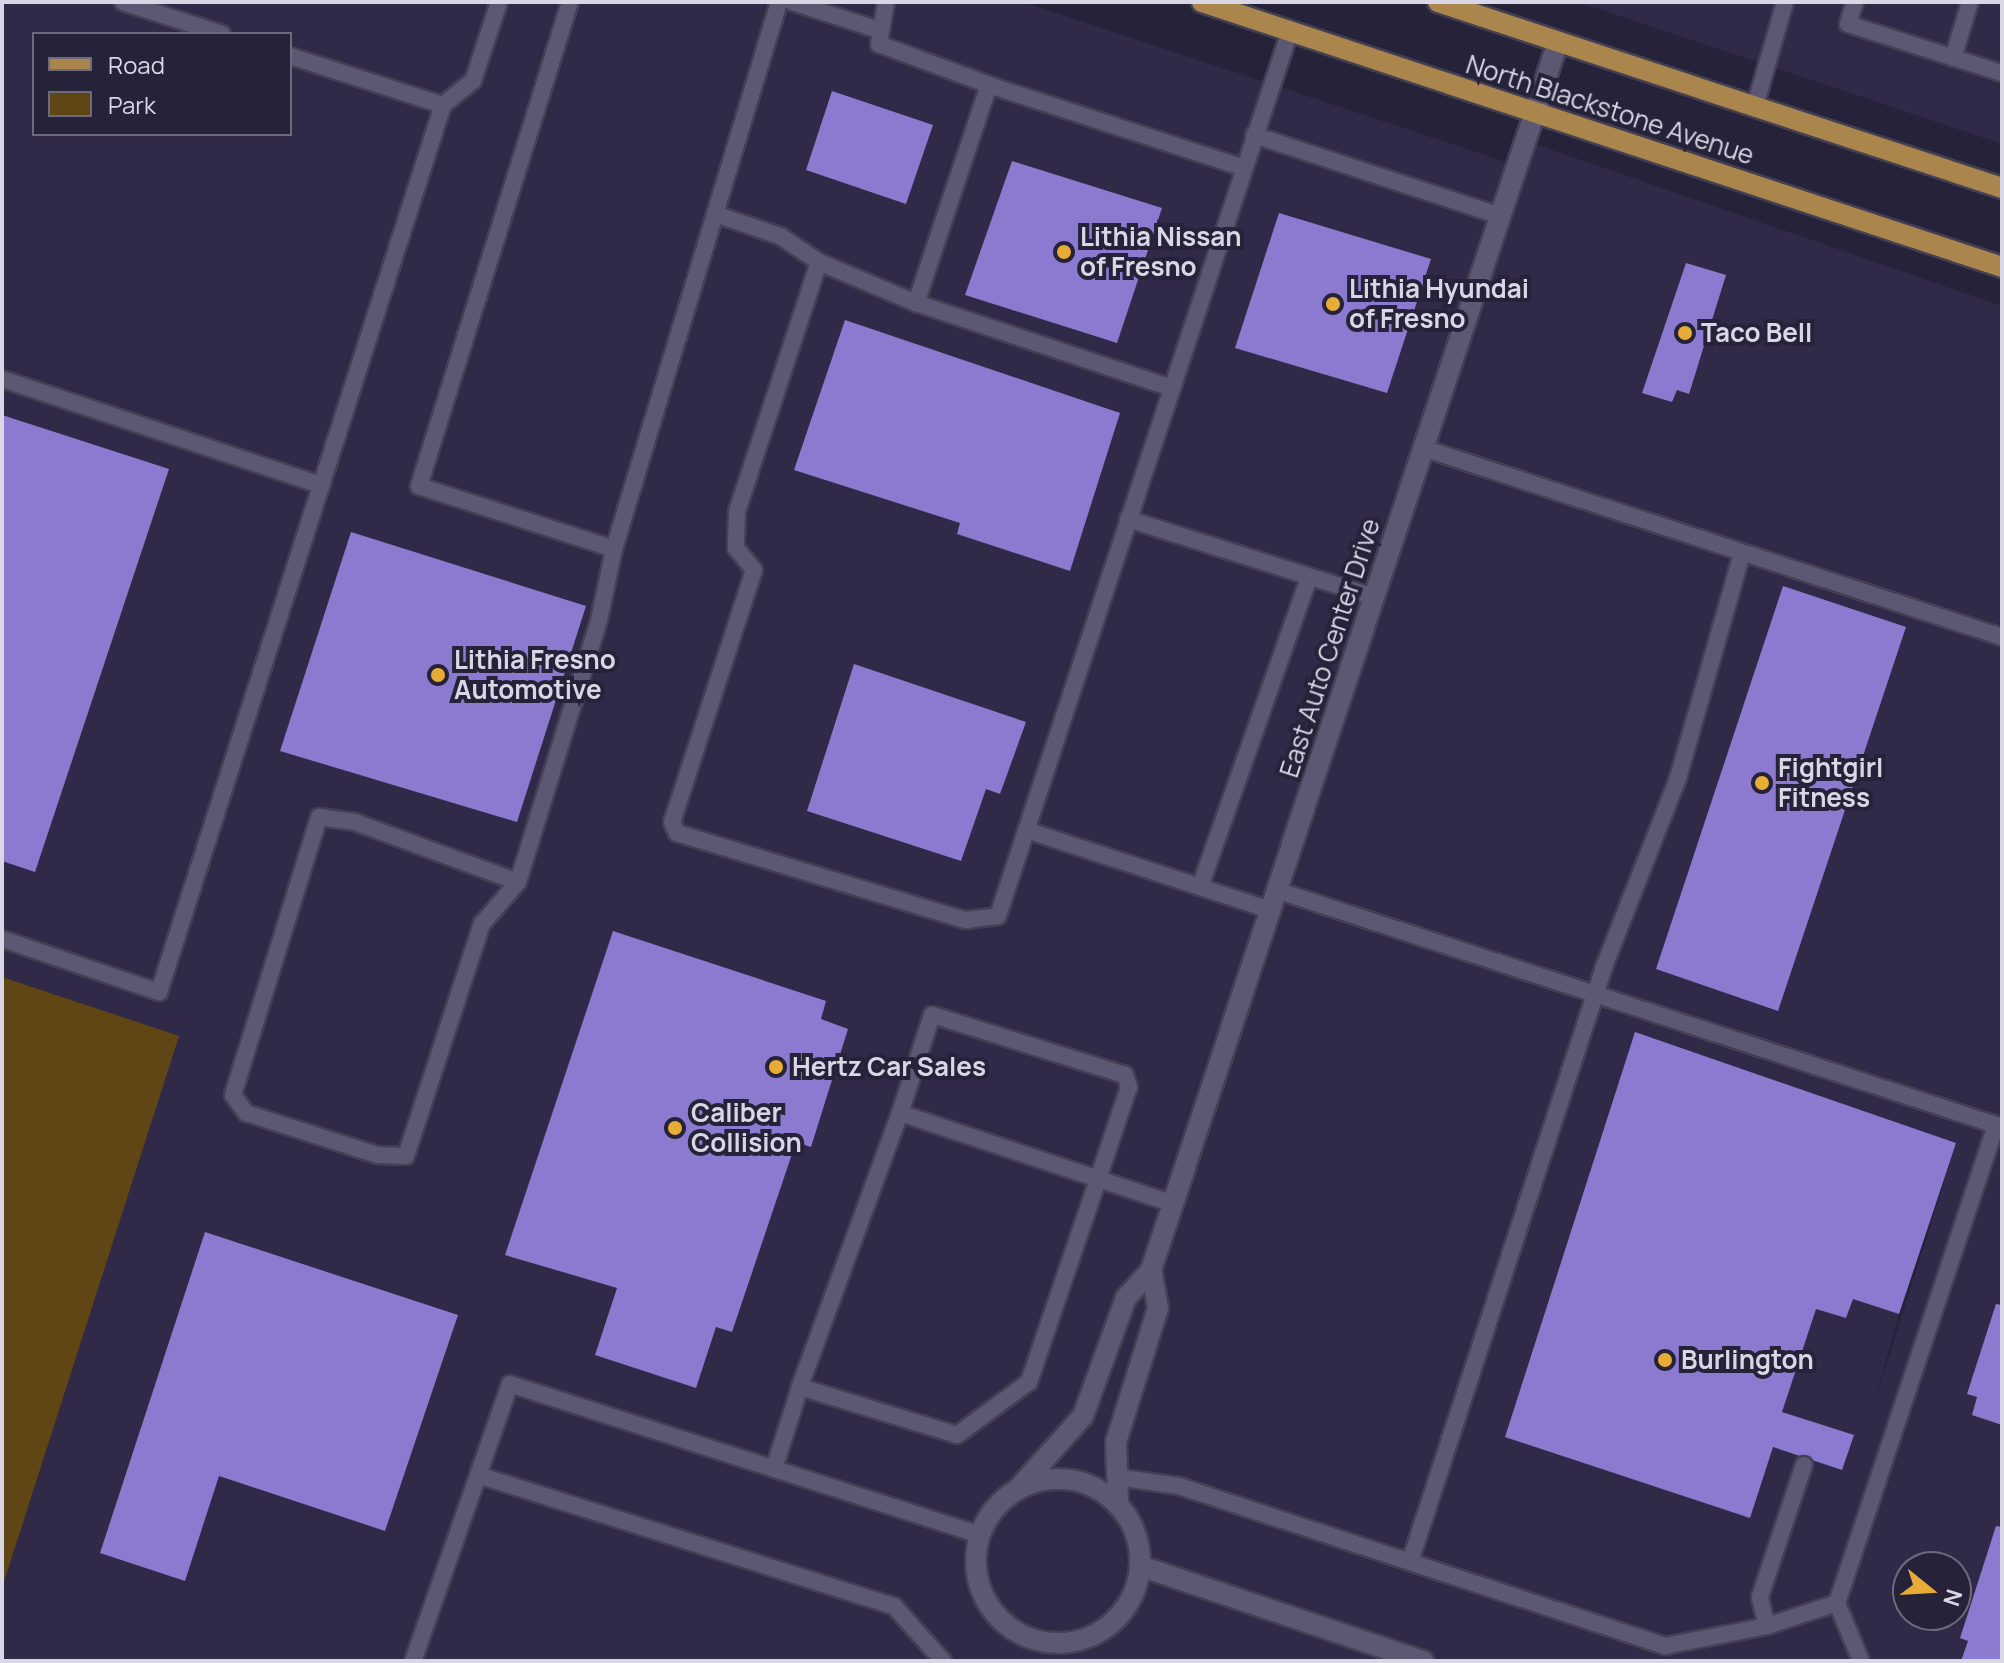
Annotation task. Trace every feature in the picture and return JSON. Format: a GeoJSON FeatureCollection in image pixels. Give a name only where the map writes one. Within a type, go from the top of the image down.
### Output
{"type":"FeatureCollection","features":[{"type":"Feature","properties":{"kind":"main road","name":"North Blackstone Avenue"},"geometry":{"type":"LineString","coordinates":[[1202,2],[2002,267]]}},
{"type":"Feature","properties":{"kind":"main road","name":"North Blackstone Avenue"},"geometry":{"type":"LineString","coordinates":[[1438,2],[1472,7],[1558,42],[2002,188]]}},
{"type":"Feature","properties":{"kind":"street","name":"East Auto Center Drive"},"geometry":{"type":"LineString","coordinates":[[1019,1488],[1083,1416],[1126,1298],[1151,1270],[1558,42]]}},
{"type":"Feature","properties":{"kind":"street","name":"East Auto Center Drive"},"geometry":{"type":"LineString","coordinates":[[1118,1505],[1120,1422],[1158,1308],[1151,1270]]}},
{"type":"Feature","properties":{"kind":"street"},"geometry":{"type":"LineString","coordinates":[[1037,1480],[1076,1480],[1118,1505],[1134,1528],[1140,1566],[1129,1603],[1112,1623],[1065,1643],[1040,1642],[1016,1632],[982,1594],[976,1569],[980,1535],[1003,1499],[1037,1480]]}},
{"type":"Feature","properties":{"kind":"street"},"geometry":{"type":"LineString","coordinates":[[1140,1566],[1423,1661]]}},
{"type":"Feature","properties":{"kind":"lane"},"geometry":{"type":"LineString","coordinates":[[126,2],[216,32]]}},
{"type":"Feature","properties":{"kind":"lane"},"geometry":{"type":"LineString","coordinates":[[2,939],[159,992],[443,105],[473,81],[499,2]]}},
{"type":"Feature","properties":{"kind":"lane"},"geometry":{"type":"LineString","coordinates":[[570,2],[419,486],[614,549]]}},
{"type":"Feature","properties":{"kind":"lane"},"geometry":{"type":"LineString","coordinates":[[518,882],[355,822],[319,817],[233,1095],[246,1113],[378,1155],[406,1156],[482,924],[518,882],[599,620],[614,549],[779,2]]}},
{"type":"Feature","properties":{"kind":"lane"},"geometry":{"type":"LineString","coordinates":[[792,2],[879,30]]}},
{"type":"Feature","properties":{"kind":"lane"},"geometry":{"type":"LineString","coordinates":[[886,2],[879,44],[989,85],[1244,168]]}},
{"type":"Feature","properties":{"kind":"lane"},"geometry":{"type":"LineString","coordinates":[[1755,106],[1785,2]]}},
{"type":"Feature","properties":{"kind":"lane"},"geometry":{"type":"LineString","coordinates":[[1855,2],[1848,24],[2002,73]]}},
{"type":"Feature","properties":{"kind":"lane"},"geometry":{"type":"LineString","coordinates":[[1953,58],[1970,2]]}},
{"type":"Feature","properties":{"kind":"lane"},"geometry":{"type":"LineString","coordinates":[[819,262],[737,512],[736,548],[754,570],[672,822],[677,833],[966,920],[998,916],[1290,31]]}},
{"type":"Feature","properties":{"kind":"lane"},"geometry":{"type":"LineString","coordinates":[[292,57],[443,105]]}},
{"type":"Feature","properties":{"kind":"lane"},"geometry":{"type":"LineString","coordinates":[[916,303],[989,85]]}},
{"type":"Feature","properties":{"kind":"lane"},"geometry":{"type":"LineString","coordinates":[[1254,135],[1501,216]]}},
{"type":"Feature","properties":{"kind":"lane"},"geometry":{"type":"LineString","coordinates":[[715,214],[780,236],[819,262],[916,303],[1171,388]]}},
{"type":"Feature","properties":{"kind":"lane"},"geometry":{"type":"LineString","coordinates":[[2,379],[321,485]]}},
{"type":"Feature","properties":{"kind":"lane"},"geometry":{"type":"LineString","coordinates":[[1423,448],[2002,637]]}},
{"type":"Feature","properties":{"kind":"lane"},"geometry":{"type":"LineString","coordinates":[[1128,519],[1374,597]]}},
{"type":"Feature","properties":{"kind":"lane"},"geometry":{"type":"LineString","coordinates":[[1410,1562],[1595,995],[1678,778],[1742,553]]}},
{"type":"Feature","properties":{"kind":"lane"},"geometry":{"type":"LineString","coordinates":[[1200,887],[1309,577]]}},
{"type":"Feature","properties":{"kind":"lane"},"geometry":{"type":"LineString","coordinates":[[1026,830],[1270,910]]}},
{"type":"Feature","properties":{"kind":"lane"},"geometry":{"type":"LineString","coordinates":[[1276,890],[1999,1126]]}},
{"type":"Feature","properties":{"kind":"lane"},"geometry":{"type":"LineString","coordinates":[[774,1469],[800,1387],[900,1113],[932,1015],[1125,1075],[1129,1087],[1029,1382],[957,1435],[800,1387]]}},
{"type":"Feature","properties":{"kind":"lane"},"geometry":{"type":"LineString","coordinates":[[1861,1661],[1837,1603],[1999,1126],[2002,1108]]}},
{"type":"Feature","properties":{"kind":"lane"},"geometry":{"type":"LineString","coordinates":[[900,1113],[1173,1204]]}},
{"type":"Feature","properties":{"kind":"lane"},"geometry":{"type":"LineString","coordinates":[[413,1661],[510,1384],[980,1535]]}},
{"type":"Feature","properties":{"kind":"lane"},"geometry":{"type":"LineString","coordinates":[[1767,1626],[1760,1597],[1804,1465]]}},
{"type":"Feature","properties":{"kind":"lane"},"geometry":{"type":"LineString","coordinates":[[478,1475],[894,1606],[943,1661]]}},
{"type":"Feature","properties":{"kind":"lane"},"geometry":{"type":"LineString","coordinates":[[1117,1477],[1179,1486],[1665,1646],[1767,1626],[1837,1603]]}},
{"type":"Feature","properties":{"kind":"shaded area"},"geometry":{"type":"Polygon","coordinates":[[[2,2],[1023,2],[1518,166],[1532,143],[2002,306],[2002,1661],[2,1661],[2,1588],[178,1036],[2,977],[2,2]],[[1944,1183],[1899,1314],[1873,1407],[1944,1183]]]}},
{"type":"Feature","properties":{"kind":"shaded area"},"geometry":{"type":"Polygon","coordinates":[[[1577,2],[2002,2],[2002,144],[1767,65],[1577,2]]]}},
{"type":"Feature","properties":{"kind":"green space"},"geometry":{"type":"Polygon","coordinates":[[[2,977],[179,1036],[2,1588],[2,977]]]}},
{"type":"Feature","properties":{"kind":"building"},"geometry":{"type":"Polygon","coordinates":[[[832,91],[933,125],[906,204],[806,170],[832,91]]]}},
{"type":"Feature","properties":{"kind":"building","name":"Lithia Nissan of Fresno"},"geometry":{"type":"Polygon","coordinates":[[[1012,161],[1162,208],[1117,343],[965,295],[1012,161]]]}},
{"type":"Feature","properties":{"kind":"building","name":"Lithia Hyundai of Fresno"},"geometry":{"type":"Polygon","coordinates":[[[1279,213],[1431,259],[1387,393],[1235,348],[1279,213]]]}},
{"type":"Feature","properties":{"kind":"building","name":"Taco Bell"},"geometry":{"type":"Polygon","coordinates":[[[1686,263],[1726,275],[1689,394],[1677,390],[1672,402],[1642,393],[1686,263]]]}},
{"type":"Feature","properties":{"kind":"building"},"geometry":{"type":"Polygon","coordinates":[[[845,320],[1120,413],[1070,571],[957,534],[960,523],[794,470],[845,320]]]}},
{"type":"Feature","properties":{"kind":"building"},"geometry":{"type":"Polygon","coordinates":[[[2,415],[169,469],[35,872],[2,861],[2,415]]]}},
{"type":"Feature","properties":{"kind":"building"},"geometry":{"type":"Polygon","coordinates":[[[351,532],[586,606],[517,822],[280,751],[351,532]]]}},
{"type":"Feature","properties":{"kind":"building"},"geometry":{"type":"Polygon","coordinates":[[[1783,586],[1906,627],[1778,1011],[1656,969],[1783,586]]]}},
{"type":"Feature","properties":{"kind":"building"},"geometry":{"type":"Polygon","coordinates":[[[854,664],[1026,722],[1000,794],[986,789],[961,861],[807,811],[854,664]]]}},
{"type":"Feature","properties":{"kind":"building"},"geometry":{"type":"Polygon","coordinates":[[[613,931],[826,1001],[821,1019],[848,1029],[811,1147],[796,1142],[732,1332],[716,1327],[696,1388],[595,1355],[617,1288],[505,1255],[613,931]]]}},
{"type":"Feature","properties":{"kind":"building","name":"Burlington"},"geometry":{"type":"Polygon","coordinates":[[[1635,1032],[1956,1143],[1899,1314],[1853,1299],[1846,1318],[1816,1309],[1782,1412],[1854,1435],[1842,1470],[1773,1447],[1750,1518],[1505,1437],[1635,1032]]]}},
{"type":"Feature","properties":{"kind":"building"},"geometry":{"type":"Polygon","coordinates":[[[205,1232],[458,1315],[385,1531],[219,1476],[185,1581],[100,1553],[205,1232]]]}},
{"type":"Feature","properties":{"kind":"building"},"geometry":{"type":"Polygon","coordinates":[[[1996,1304],[2002,1305],[2002,1425],[1972,1415],[1977,1397],[1967,1394],[1996,1304]]]}},
{"type":"Feature","properties":{"kind":"building"},"geometry":{"type":"Polygon","coordinates":[[[1996,1526],[2002,1527],[2002,1661],[1961,1661],[1968,1641],[1960,1638],[1962,1631],[1972,1631],[1972,1601],[1996,1526]]]}},
{"type":"Feature","properties":{"kind":"place","name":"Lithia Nissan of Fresno"},"geometry":{"type":"Point","coordinates":[1064,252]}},
{"type":"Feature","properties":{"kind":"place","name":"Lithia Hyundai of Fresno"},"geometry":{"type":"Point","coordinates":[1333,304]}},
{"type":"Feature","properties":{"kind":"place","name":"Taco Bell"},"geometry":{"type":"Point","coordinates":[1685,333]}},
{"type":"Feature","properties":{"kind":"place","name":"Lithia Fresno Automotive"},"geometry":{"type":"Point","coordinates":[438,675]}},
{"type":"Feature","properties":{"kind":"place","name":"Fightgirl Fitness"},"geometry":{"type":"Point","coordinates":[1762,783]}},
{"type":"Feature","properties":{"kind":"place","name":"Hertz Car Sales"},"geometry":{"type":"Point","coordinates":[776,1067]}},
{"type":"Feature","properties":{"kind":"place","name":"Caliber Collision"},"geometry":{"type":"Point","coordinates":[675,1128]}},
{"type":"Feature","properties":{"kind":"place","name":"Burlington"},"geometry":{"type":"Point","coordinates":[1665,1360]}}]}
